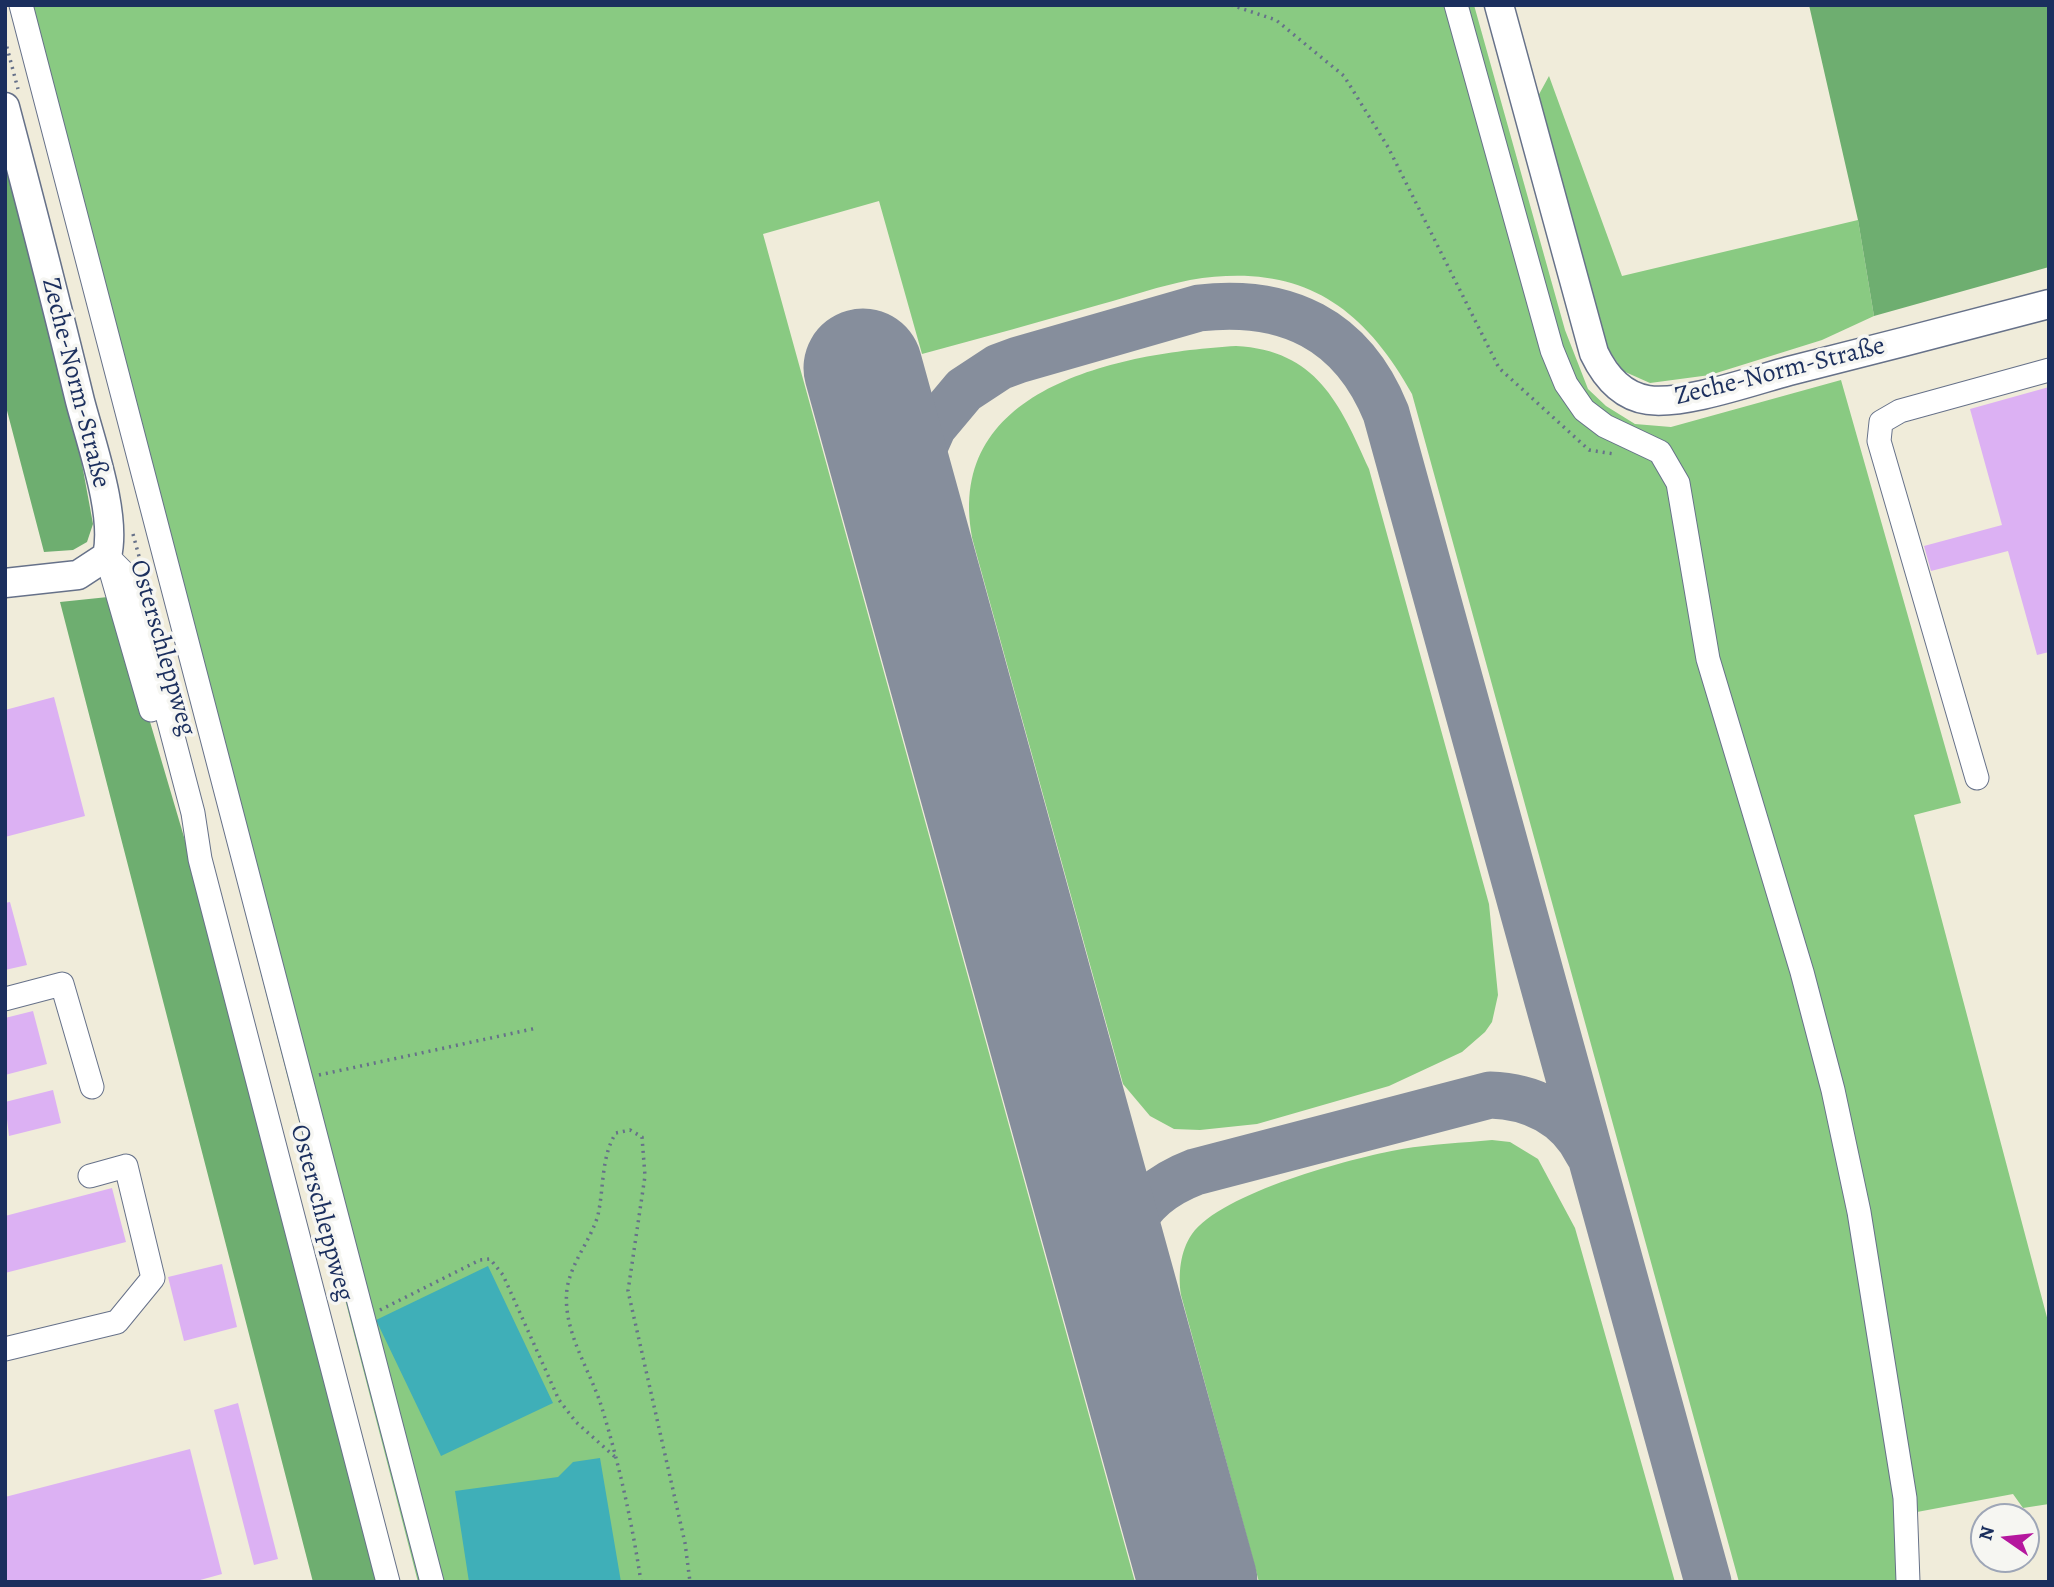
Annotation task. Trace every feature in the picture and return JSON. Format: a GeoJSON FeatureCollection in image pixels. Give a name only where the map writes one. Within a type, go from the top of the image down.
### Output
{"type":"FeatureCollection","features":[{"type":"Feature","properties":{"kind":"main road","name":"Zeche-Norm-Straße"},"geometry":{"type":"LineString","coordinates":[[1499,5],[1594,353],[1613,383],[1630,395],[1647,400],[1668,400],[1730,387],[2049,304]]}},
{"type":"Feature","properties":{"kind":"main road","name":"Zeche-Norm-Straße"},"geometry":{"type":"LineString","coordinates":[[5,107],[110,524],[107,556]]}},
{"type":"Feature","properties":{"kind":"main road"},"geometry":{"type":"LineString","coordinates":[[5,583],[78,575],[107,556]]}},
{"type":"Feature","properties":{"kind":"street"},"geometry":{"type":"LineString","coordinates":[[20,5],[432,1582]]}},
{"type":"Feature","properties":{"kind":"street"},"geometry":{"type":"LineString","coordinates":[[1455,5],[1544,324],[1566,384],[1584,410],[1605,426],[1660,452],[1678,483],[1708,659],[1802,972],[1833,1090],[1859,1212],[1894,1415],[1905,1499],[1909,1582]]}},
{"type":"Feature","properties":{"kind":"street"},"geometry":{"type":"LineString","coordinates":[[1976,778],[1879,441],[1881,422],[1900,411],[2049,370]]}},
{"type":"Feature","properties":{"kind":"street","name":"Osterschleppweg"},"geometry":{"type":"LineString","coordinates":[[107,556],[122,570],[138,603],[193,813],[200,859],[388,1582]]}},
{"type":"Feature","properties":{"kind":"street"},"geometry":{"type":"LineString","coordinates":[[5,999],[62,984],[92,1087]]}},
{"type":"Feature","properties":{"kind":"street"},"geometry":{"type":"LineString","coordinates":[[5,1349],[117,1322],[153,1278],[127,1166],[90,1176]]}},
{"type":"Feature","properties":{"kind":"path"},"geometry":{"type":"LineString","coordinates":[[1231,5],[1276,20],[1344,76],[1388,147],[1499,368],[1589,450],[1612,454],[1643,444]]}},
{"type":"Feature","properties":{"kind":"path"},"geometry":{"type":"LineString","coordinates":[[299,1079],[537,1028]]}},
{"type":"Feature","properties":{"kind":"path"},"geometry":{"type":"LineString","coordinates":[[641,1582],[631,1515],[601,1404],[571,1330],[567,1289],[579,1253],[597,1219],[608,1146],[616,1133],[630,1130],[642,1137],[645,1175],[628,1292],[685,1543],[690,1582]]}},
{"type":"Feature","properties":{"kind":"path"},"geometry":{"type":"LineString","coordinates":[[362,1319],[480,1260],[490,1259],[503,1275],[559,1400],[576,1422],[615,1457]]}},
{"type":"Feature","properties":{"kind":"green space"},"geometry":{"type":"Polygon","coordinates":[[[11,5],[1474,5],[1565,330],[1588,389],[1606,406],[1635,424],[1671,427],[1841,380],[1961,803],[1914,815],[2049,1325],[2049,1504],[2019,1503],[2013,1494],[1901,1515],[1901,1582],[1739,1582],[1412,394],[1371,335],[1348,313],[1322,296],[1294,284],[1263,277],[1228,276],[1190,280],[922,354],[879,201],[763,234],[1135,1582],[418,1582],[11,5]]]}},
{"type":"Feature","properties":{"kind":"green space"},"geometry":{"type":"Polygon","coordinates":[[[1809,5],[2049,5],[2049,267],[1874,316],[1858,220],[1809,5]]]}},
{"type":"Feature","properties":{"kind":"green space"},"geometry":{"type":"Polygon","coordinates":[[[1549,76],[1622,276],[1858,220],[1874,316],[1822,340],[1710,375],[1650,383],[1623,371],[1605,344],[1537,98],[1549,76]]]}},
{"type":"Feature","properties":{"kind":"green space"},"geometry":{"type":"Polygon","coordinates":[[[5,141],[73,415],[93,524],[87,542],[73,550],[44,552],[5,403],[5,141]]]}},
{"type":"Feature","properties":{"kind":"green space"},"geometry":{"type":"Polygon","coordinates":[[[1236,346],[1263,350],[1306,369],[1322,384],[1335,402],[1369,469],[1489,904],[1498,995],[1492,1022],[1485,1032],[1462,1052],[1389,1086],[1257,1124],[1200,1130],[1174,1129],[1150,1116],[1123,1084],[974,545],[970,491],[983,448],[1010,414],[1048,389],[1093,370],[1141,358],[1236,346]]]}},
{"type":"Feature","properties":{"kind":"green space"},"geometry":{"type":"Polygon","coordinates":[[[108,597],[117,610],[202,898],[379,1582],[313,1582],[60,602],[108,597]]]}},
{"type":"Feature","properties":{"kind":"green space"},"geometry":{"type":"Polygon","coordinates":[[[1492,1140],[1510,1142],[1538,1159],[1575,1228],[1675,1582],[1259,1582],[1181,1295],[1181,1263],[1188,1241],[1207,1219],[1258,1191],[1289,1179],[1352,1160],[1402,1149],[1492,1140]]]}},
{"type":"Feature","properties":{"kind":"water"},"geometry":{"type":"Polygon","coordinates":[[[488,1266],[553,1403],[441,1456],[376,1320],[488,1266]]]}},
{"type":"Feature","properties":{"kind":"water"},"geometry":{"type":"Polygon","coordinates":[[[600,1458],[621,1582],[469,1582],[455,1491],[558,1477],[573,1462],[600,1458]]]}},
{"type":"Feature","properties":{"kind":"building"},"geometry":{"type":"Polygon","coordinates":[[[2049,387],[2049,652],[2037,655],[2008,551],[1931,571],[1924,546],[2002,525],[1970,409],[2049,387]]]}},
{"type":"Feature","properties":{"kind":"building"},"geometry":{"type":"Polygon","coordinates":[[[54,697],[85,816],[5,837],[5,710],[54,697]]]}},
{"type":"Feature","properties":{"kind":"building"},"geometry":{"type":"Polygon","coordinates":[[[10,902],[27,965],[5,970],[5,903],[10,902]]]}},
{"type":"Feature","properties":{"kind":"building"},"geometry":{"type":"Polygon","coordinates":[[[33,1011],[47,1064],[5,1075],[5,1018],[33,1011]]]}},
{"type":"Feature","properties":{"kind":"building"},"geometry":{"type":"Polygon","coordinates":[[[53,1090],[61,1123],[9,1136],[5,1102],[53,1090]]]}},
{"type":"Feature","properties":{"kind":"building"},"geometry":{"type":"Polygon","coordinates":[[[112,1188],[126,1242],[5,1273],[5,1216],[112,1188]]]}},
{"type":"Feature","properties":{"kind":"building"},"geometry":{"type":"Polygon","coordinates":[[[222,1264],[237,1327],[184,1341],[168,1277],[222,1264]]]}},
{"type":"Feature","properties":{"kind":"building"},"geometry":{"type":"Polygon","coordinates":[[[238,1403],[278,1559],[254,1565],[214,1410],[238,1403]]]}},
{"type":"Feature","properties":{"kind":"building"},"geometry":{"type":"Polygon","coordinates":[[[190,1449],[222,1574],[193,1582],[5,1582],[5,1497],[190,1449]]]}},
{"type":"Feature","properties":{"kind":"taxiway"},"geometry":{"type":"LineString","coordinates":[[914,552],[910,507],[917,463],[933,427],[964,390],[999,367],[1199,308],[1231,306],[1260,308],[1312,325],[1335,340],[1355,360],[1372,384],[1386,413],[1708,1582]]}},
{"type":"Feature","properties":{"kind":"taxiway"},"geometry":{"type":"LineString","coordinates":[[1127,1321],[1121,1272],[1128,1231],[1138,1213],[1152,1197],[1195,1172],[1490,1095],[1520,1099],[1547,1110],[1570,1128],[1588,1153]]}},
{"type":"Feature","properties":{"kind":"runway"},"geometry":{"type":"LineString","coordinates":[[863,368],[1198,1582]]}}]}
